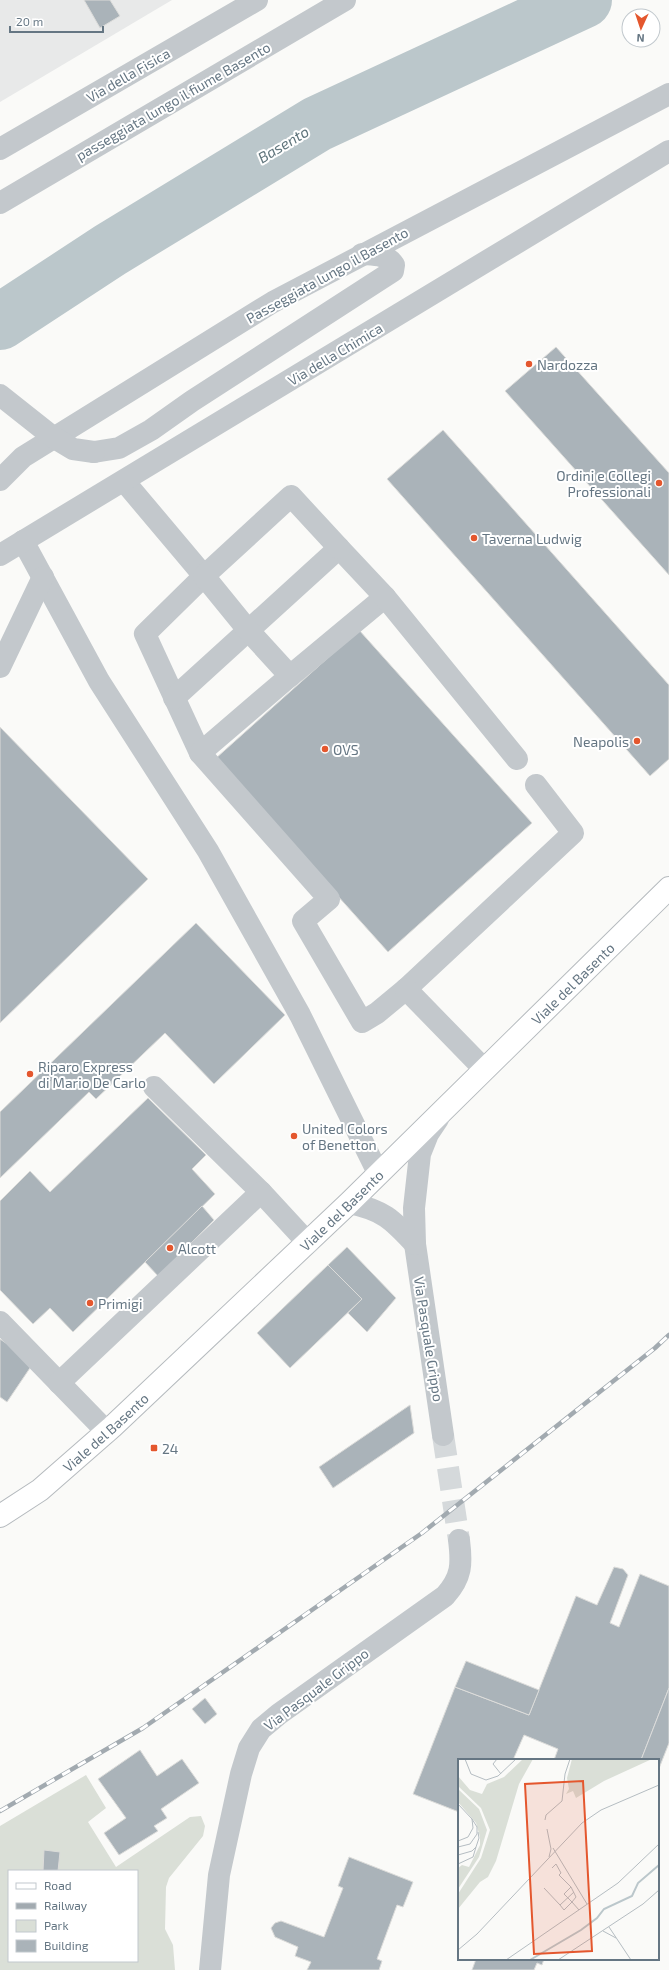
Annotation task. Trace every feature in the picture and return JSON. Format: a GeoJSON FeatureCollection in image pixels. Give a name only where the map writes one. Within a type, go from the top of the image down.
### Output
{"type":"FeatureCollection","features":[{"type":"Feature","properties":{"kind":"main road","name":"Viale del Basento"},"geometry":{"type":"LineString","coordinates":[[0,1516],[40,1490],[107,1432],[349,1204],[446,1106],[669,888]]}},
{"type":"Feature","properties":{"kind":"street","name":"Via della Fisica"},"geometry":{"type":"LineString","coordinates":[[0,149],[257,0]]}},
{"type":"Feature","properties":{"kind":"street","name":"passeggiata lungo il fiume Basento"},"geometry":{"type":"LineString","coordinates":[[0,203],[345,0]]}},
{"type":"Feature","properties":{"kind":"street","name":"Passeggiata lungo il Basento"},"geometry":{"type":"LineString","coordinates":[[0,480],[23,457],[273,302],[669,94]]}},
{"type":"Feature","properties":{"kind":"street","name":"Via della Chimica"},"geometry":{"type":"LineString","coordinates":[[0,556],[669,150]]}},
{"type":"Feature","properties":{"kind":"street"},"geometry":{"type":"LineString","coordinates":[[0,395],[53,437],[73,449],[94,452],[119,448],[151,430],[393,271],[394,265],[391,260],[383,256],[362,254]]}},
{"type":"Feature","properties":{"kind":"street"},"geometry":{"type":"LineString","coordinates":[[63,518],[61,509],[193,425],[262,386],[268,378],[264,372],[226,380]]}},
{"type":"Feature","properties":{"kind":"street"},"geometry":{"type":"LineString","coordinates":[[124,481],[248,630],[290,676]]}},
{"type":"Feature","properties":{"kind":"street"},"geometry":{"type":"LineString","coordinates":[[517,759],[384,597],[291,496],[204,576],[145,634],[200,753],[329,900],[303,921],[362,1022],[377,1013],[406,989],[573,833],[536,785]]}},
{"type":"Feature","properties":{"kind":"street"},"geometry":{"type":"LineString","coordinates":[[23,541],[99,681],[208,851],[300,1015],[378,1174],[377,1198],[386,1216]]}},
{"type":"Feature","properties":{"kind":"street"},"geometry":{"type":"LineString","coordinates":[[174,698],[339,548]]}},
{"type":"Feature","properties":{"kind":"street"},"geometry":{"type":"LineString","coordinates":[[0,667],[42,577]]}},
{"type":"Feature","properties":{"kind":"street"},"geometry":{"type":"LineString","coordinates":[[200,753],[384,597]]}},
{"type":"Feature","properties":{"kind":"street"},"geometry":{"type":"LineString","coordinates":[[406,989],[484,1069]]}},
{"type":"Feature","properties":{"kind":"street"},"geometry":{"type":"LineString","coordinates":[[154,1087],[261,1192],[308,1243]]}},
{"type":"Feature","properties":{"kind":"street","name":"Via Pasquale Grippo"},"geometry":{"type":"LineString","coordinates":[[443,1435],[415,1244],[416,1176],[420,1154],[428,1134],[446,1106]]}},
{"type":"Feature","properties":{"kind":"street"},"geometry":{"type":"LineString","coordinates":[[378,1174],[393,1170],[416,1176]]}},
{"type":"Feature","properties":{"kind":"street"},"geometry":{"type":"LineString","coordinates":[[59,1383],[261,1192]]}},
{"type":"Feature","properties":{"kind":"street"},"geometry":{"type":"LineString","coordinates":[[349,1204],[368,1207],[386,1216],[394,1221],[415,1244]]}},
{"type":"Feature","properties":{"kind":"street"},"geometry":{"type":"LineString","coordinates":[[0,1322],[107,1432]]}},
{"type":"Feature","properties":{"kind":"street","name":"Via Pasquale Grippo"},"geometry":{"type":"LineString","coordinates":[[210,1970],[219,1875],[233,1806],[249,1748],[261,1729],[279,1714],[445,1596],[458,1578],[462,1561],[459,1540]]}},
{"type":"Feature","properties":{"kind":"shaded area"},"geometry":{"type":"Polygon","coordinates":[[[0,0],[172,0],[0,102],[0,0]]]}},
{"type":"Feature","properties":{"kind":"green space"},"geometry":{"type":"Polygon","coordinates":[[[86,1775],[106,1808],[88,1822],[116,1867],[190,1817],[201,1816],[205,1826],[203,1836],[169,1878],[166,1887],[165,1929],[173,1945],[175,1970],[0,1970],[0,1826],[86,1775]]]}},
{"type":"Feature","properties":{"kind":"building"},"geometry":{"type":"Polygon","coordinates":[[[84,0],[110,0],[120,16],[100,28],[84,0]]]}},
{"type":"Feature","properties":{"kind":"building"},"geometry":{"type":"Polygon","coordinates":[[[556,347],[669,473],[669,575],[505,391],[556,347]]]}},
{"type":"Feature","properties":{"kind":"building"},"geometry":{"type":"Polygon","coordinates":[[[443,430],[669,685],[669,759],[650,776],[387,479],[443,430]]]}},
{"type":"Feature","properties":{"kind":"building"},"geometry":{"type":"Polygon","coordinates":[[[359,630],[532,823],[388,952],[215,759],[359,630]]]}},
{"type":"Feature","properties":{"kind":"building"},"geometry":{"type":"Polygon","coordinates":[[[0,727],[148,879],[0,1023],[0,727]]]}},
{"type":"Feature","properties":{"kind":"building"},"geometry":{"type":"Polygon","coordinates":[[[196,923],[285,1015],[214,1084],[165,1033],[96,1099],[89,1092],[0,1178],[0,1112],[196,923]]]}},
{"type":"Feature","properties":{"kind":"building"},"geometry":{"type":"Polygon","coordinates":[[[148,1098],[206,1155],[192,1169],[215,1194],[73,1332],[50,1308],[33,1324],[0,1290],[0,1201],[30,1171],[50,1192],[148,1098]]]}},
{"type":"Feature","properties":{"kind":"building"},"geometry":{"type":"Polygon","coordinates":[[[202,1206],[214,1220],[158,1276],[145,1262],[202,1206]]]}},
{"type":"Feature","properties":{"kind":"building"},"geometry":{"type":"Polygon","coordinates":[[[347,1247],[396,1298],[367,1332],[348,1313],[362,1299],[328,1265],[347,1247]]]}},
{"type":"Feature","properties":{"kind":"building"},"geometry":{"type":"Polygon","coordinates":[[[328,1265],[362,1299],[290,1368],[257,1333],[328,1265]]]}},
{"type":"Feature","properties":{"kind":"building"},"geometry":{"type":"Polygon","coordinates":[[[0,1339],[34,1362],[7,1402],[0,1397],[0,1339]]]}},
{"type":"Feature","properties":{"kind":"building"},"geometry":{"type":"Polygon","coordinates":[[[410,1405],[414,1433],[333,1488],[319,1467],[410,1405]]]}},
{"type":"Feature","properties":{"kind":"building"},"geometry":{"type":"Polygon","coordinates":[[[614,1567],[623,1569],[628,1575],[610,1623],[619,1627],[640,1574],[669,1586],[669,1688],[641,1759],[554,1759],[558,1749],[524,1735],[513,1759],[458,1759],[458,1812],[413,1794],[455,1687],[529,1715],[576,1596],[597,1605],[614,1567]]]}},
{"type":"Feature","properties":{"kind":"building"},"geometry":{"type":"Polygon","coordinates":[[[466,1661],[539,1690],[529,1715],[455,1687],[466,1661]]]}},
{"type":"Feature","properties":{"kind":"building"},"geometry":{"type":"Polygon","coordinates":[[[669,1688],[669,1743],[659,1768],[659,1759],[641,1759],[669,1688]]]}},
{"type":"Feature","properties":{"kind":"building"},"geometry":{"type":"Polygon","coordinates":[[[205,1698],[217,1714],[205,1724],[192,1709],[205,1698]]]}},
{"type":"Feature","properties":{"kind":"building"},"geometry":{"type":"Polygon","coordinates":[[[140,1750],[157,1776],[182,1759],[199,1783],[161,1809],[167,1818],[154,1826],[158,1831],[119,1855],[104,1833],[126,1818],[98,1779],[140,1750]]]}},
{"type":"Feature","properties":{"kind":"building"},"geometry":{"type":"Polygon","coordinates":[[[44,1850],[60,1852],[58,1870],[43,1870],[44,1850]]]}},
{"type":"Feature","properties":{"kind":"building"},"geometry":{"type":"Polygon","coordinates":[[[349,1857],[413,1882],[403,1907],[397,1905],[377,1959],[382,1961],[379,1970],[307,1970],[311,1962],[295,1956],[298,1947],[275,1937],[271,1928],[275,1923],[281,1921],[324,1937],[343,1888],[338,1886],[349,1857]]]}},
{"type":"Feature","properties":{"kind":"building"},"geometry":{"type":"Polygon","coordinates":[[[476,1960],[544,1960],[542,1965],[537,1963],[534,1970],[472,1970],[476,1960]]]}},
{"type":"Feature","properties":{"kind":"waterway","name":"Basento"},"geometry":{"type":"LineString","coordinates":[[0,322],[110,250],[317,124],[584,0]]}},
{"type":"Feature","properties":{"kind":"tunnel"},"geometry":{"type":"LineString","coordinates":[[443,1435],[459,1540]]}},
{"type":"Feature","properties":{"kind":"railway"},"geometry":{"type":"LineString","coordinates":[[0,1811],[143,1728],[422,1533],[655,1348],[669,1335]]}},
{"type":"Feature","properties":{"kind":"place","name":"Nardozza"},"geometry":{"type":"Point","coordinates":[529,364]}},
{"type":"Feature","properties":{"kind":"place","name":"Ordini e Collegi Professionali"},"geometry":{"type":"Point","coordinates":[659,483]}},
{"type":"Feature","properties":{"kind":"place","name":"Taverna Ludwig"},"geometry":{"type":"Point","coordinates":[474,538]}},
{"type":"Feature","properties":{"kind":"place","name":"Neapolis"},"geometry":{"type":"Point","coordinates":[637,741]}},
{"type":"Feature","properties":{"kind":"place","name":"OVS"},"geometry":{"type":"Point","coordinates":[325,749]}},
{"type":"Feature","properties":{"kind":"place","name":"Riparo Express di Mario De Carlo"},"geometry":{"type":"Point","coordinates":[30,1074]}},
{"type":"Feature","properties":{"kind":"place","name":"United Colors of Benetton"},"geometry":{"type":"Point","coordinates":[294,1136]}},
{"type":"Feature","properties":{"kind":"place","name":"Alcott"},"geometry":{"type":"Point","coordinates":[170,1248]}},
{"type":"Feature","properties":{"kind":"place","name":"Primigi"},"geometry":{"type":"Point","coordinates":[90,1303]}},
{"type":"Feature","properties":{"kind":"place","name":"24"},"geometry":{"type":"Point","coordinates":[154,1448]}}]}
